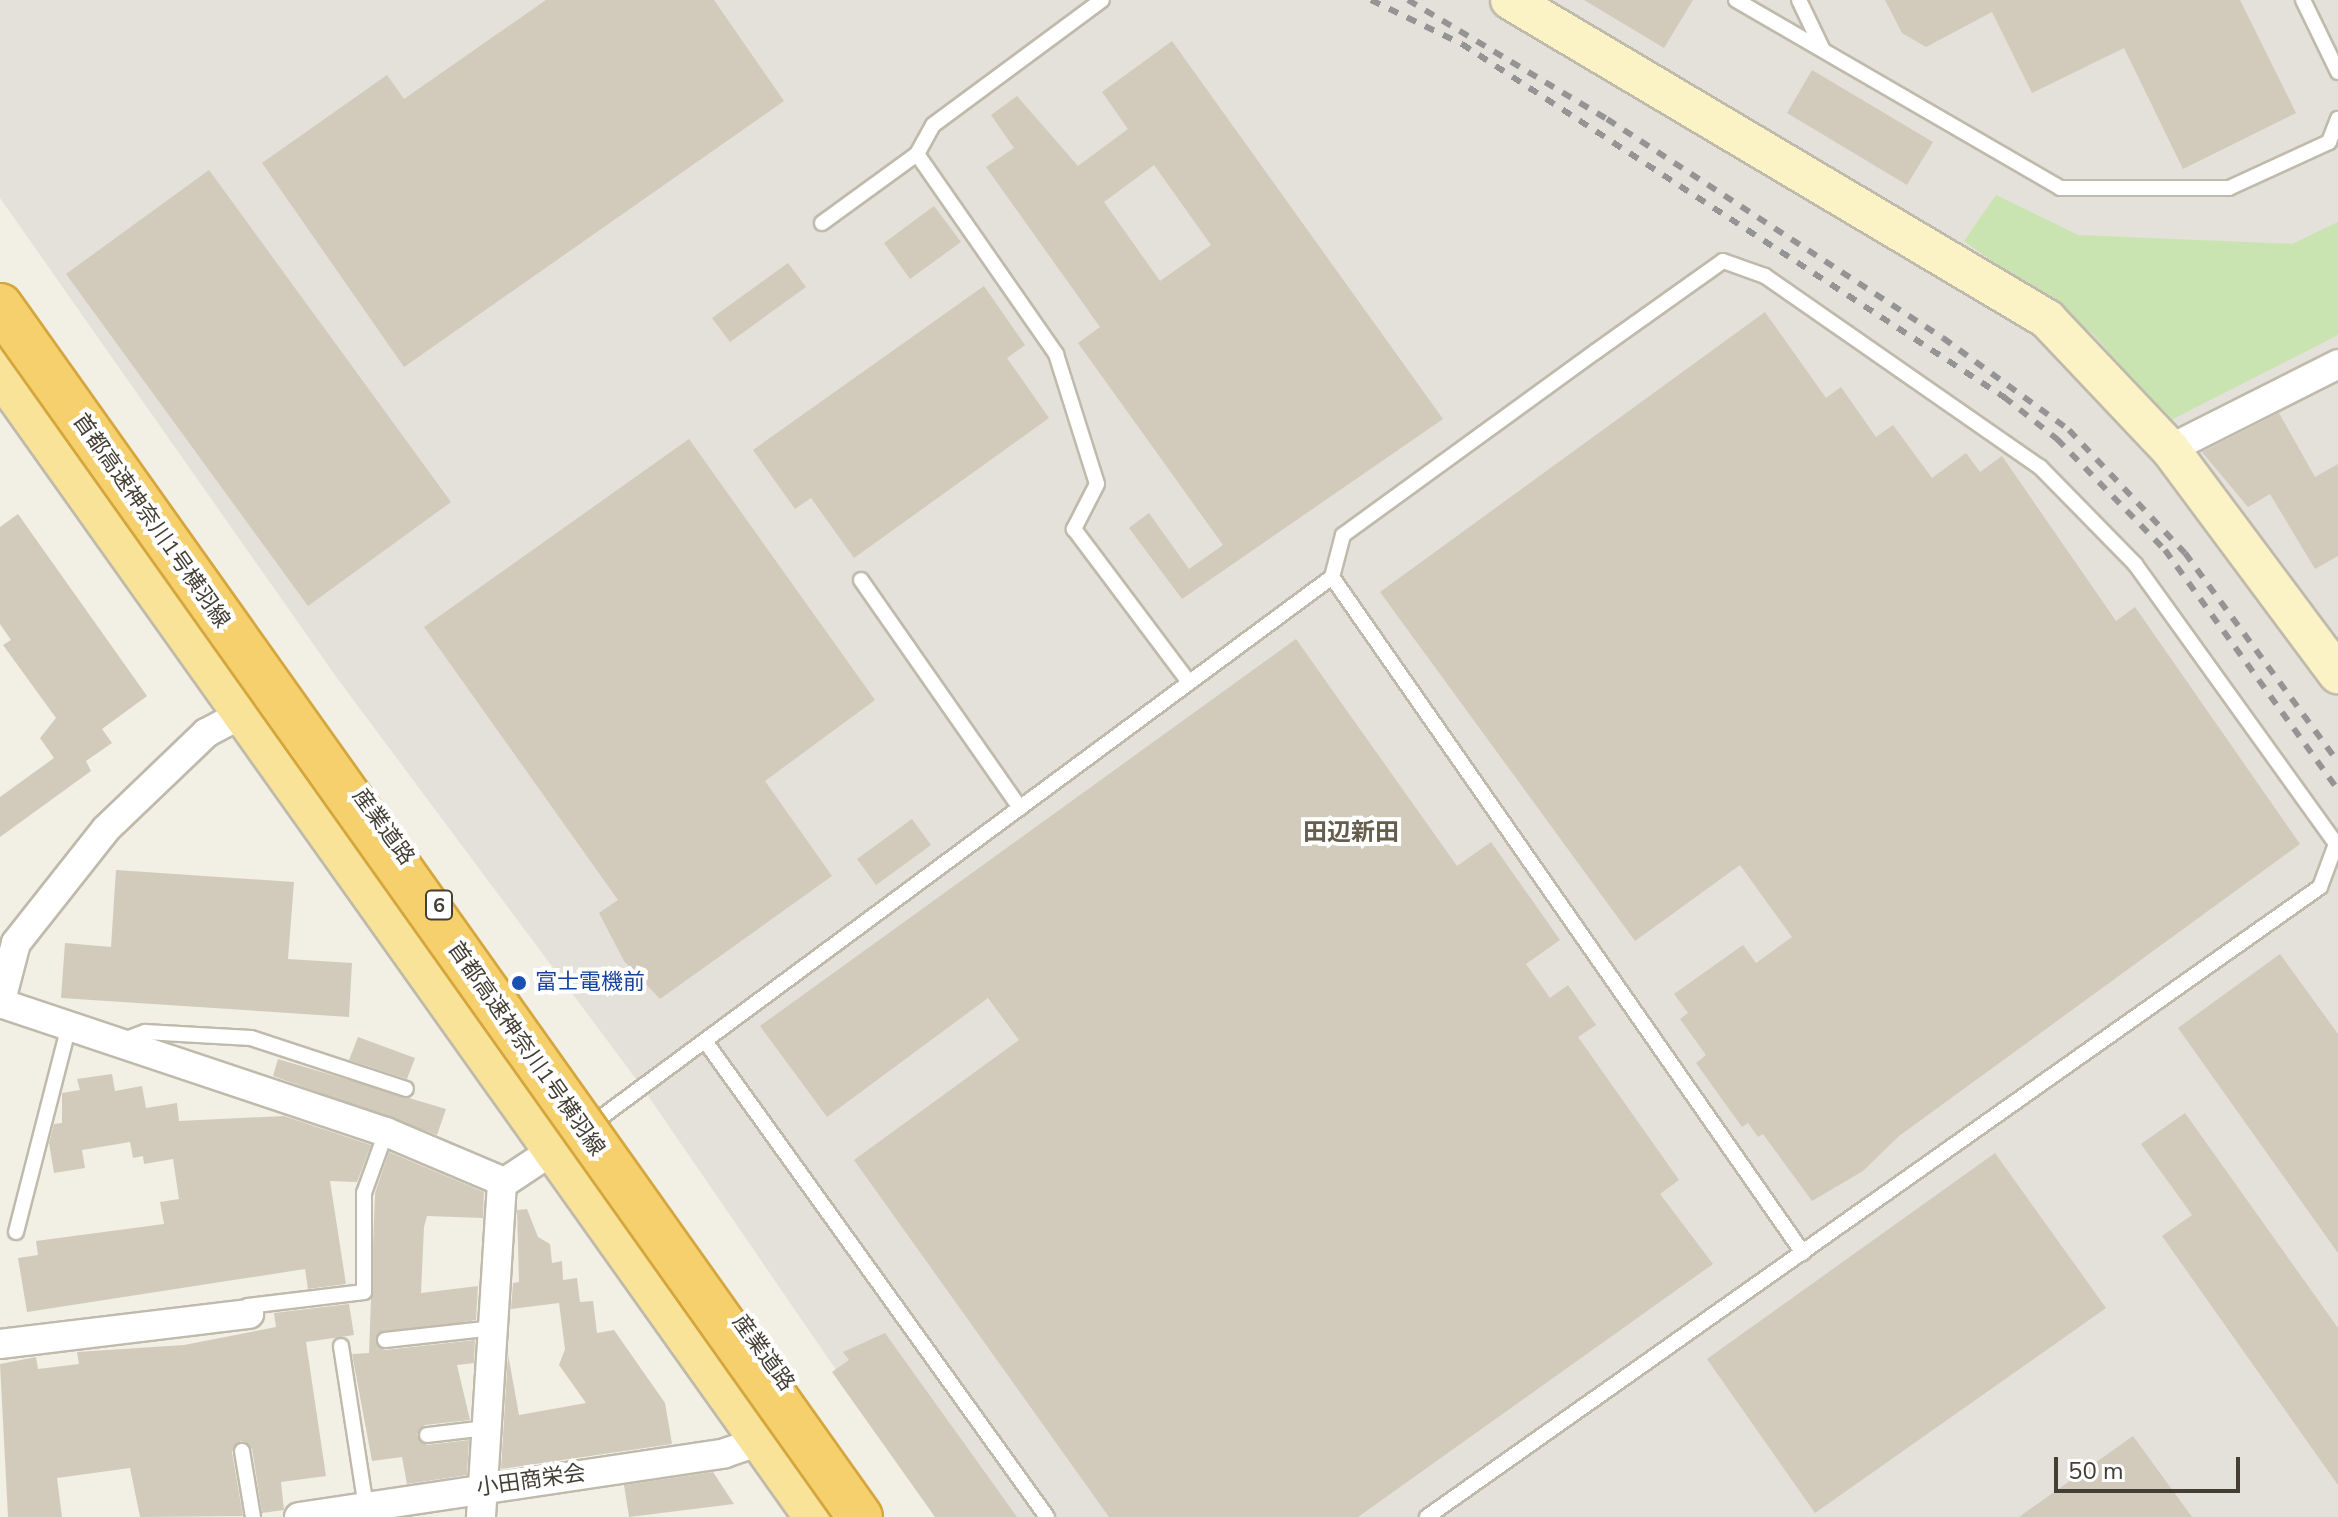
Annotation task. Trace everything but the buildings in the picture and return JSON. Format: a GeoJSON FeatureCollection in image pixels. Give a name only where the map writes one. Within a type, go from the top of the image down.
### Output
{"type":"FeatureCollection","features":[{"type":"Feature","properties":{"kind":"highway","name":"首都高速神奈川1号横羽線"},"geometry":{"type":"LineString","coordinates":[[0,306],[860,1517]]}},
{"type":"Feature","properties":{"kind":"highway","name":"首都高速神奈川1号横羽線"},"geometry":{"type":"LineString","coordinates":[[0,355],[823,1517]]}},
{"type":"Feature","properties":{"kind":"main road","name":"産業道路"},"geometry":{"type":"LineString","coordinates":[[0,291],[286,692],[579,1133],[763,1440],[817,1517]]}},
{"type":"Feature","properties":{"kind":"main road","name":"産業道路"},"geometry":{"type":"LineString","coordinates":[[0,369],[239,715],[579,1133],[882,1517]]}},
{"type":"Feature","properties":{"kind":"street"},"geometry":{"type":"LineString","coordinates":[[1510,0],[1996,283],[2081,351],[2170,449],[2338,674]]}},
{"type":"Feature","properties":{"kind":"street"},"geometry":{"type":"LineString","coordinates":[[2170,449],[2338,364]]}},
{"type":"Feature","properties":{"kind":"street"},"geometry":{"type":"LineString","coordinates":[[286,692],[206,733],[106,829],[16,943],[0,1003],[386,1132],[503,1183]]}},
{"type":"Feature","properties":{"kind":"street"},"geometry":{"type":"LineString","coordinates":[[503,1183],[579,1133]]}},
{"type":"Feature","properties":{"kind":"street"},"geometry":{"type":"LineString","coordinates":[[481,1517],[503,1183]]}},
{"type":"Feature","properties":{"kind":"street"},"geometry":{"type":"LineString","coordinates":[[0,1344],[249,1314]]}},
{"type":"Feature","properties":{"kind":"street","name":"小田商栄会"},"geometry":{"type":"LineString","coordinates":[[299,1517],[725,1453],[763,1440]]}},
{"type":"Feature","properties":{"kind":"lane"},"geometry":{"type":"LineString","coordinates":[[822,223],[917,154],[933,125],[1102,0]]}},
{"type":"Feature","properties":{"kind":"lane"},"geometry":{"type":"LineString","coordinates":[[1736,0],[2060,188],[2229,188],[2329,142],[2338,119]]}},
{"type":"Feature","properties":{"kind":"lane"},"geometry":{"type":"LineString","coordinates":[[1799,0],[1823,50]]}},
{"type":"Feature","properties":{"kind":"lane"},"geometry":{"type":"LineString","coordinates":[[2303,0],[2338,72]]}},
{"type":"Feature","properties":{"kind":"lane"},"geometry":{"type":"LineString","coordinates":[[917,154],[1056,354],[1097,484],[1074,529],[1189,682]]}},
{"type":"Feature","properties":{"kind":"lane"},"geometry":{"type":"LineString","coordinates":[[579,1133],[1332,577],[1343,535],[1723,261],[1765,276],[2040,467],[2135,564],[2336,844],[2320,887],[1427,1517]]}},
{"type":"Feature","properties":{"kind":"lane"},"geometry":{"type":"LineString","coordinates":[[1332,577],[1803,1253]]}},
{"type":"Feature","properties":{"kind":"lane"},"geometry":{"type":"LineString","coordinates":[[861,580],[1020,808]]}},
{"type":"Feature","properties":{"kind":"lane"},"geometry":{"type":"LineString","coordinates":[[16,1232],[69,1026]]}},
{"type":"Feature","properties":{"kind":"lane"},"geometry":{"type":"LineString","coordinates":[[116,1042],[145,1032],[251,1038],[406,1089]]}},
{"type":"Feature","properties":{"kind":"lane"},"geometry":{"type":"LineString","coordinates":[[705,1041],[1047,1517]]}},
{"type":"Feature","properties":{"kind":"lane"},"geometry":{"type":"LineString","coordinates":[[249,1314],[248,1306],[364,1292],[364,1193],[386,1132]]}},
{"type":"Feature","properties":{"kind":"lane"},"geometry":{"type":"LineString","coordinates":[[385,1340],[494,1328]]}},
{"type":"Feature","properties":{"kind":"lane"},"geometry":{"type":"LineString","coordinates":[[341,1346],[366,1507]]}},
{"type":"Feature","properties":{"kind":"lane"},"geometry":{"type":"LineString","coordinates":[[427,1435],[486,1428]]}},
{"type":"Feature","properties":{"kind":"lane"},"geometry":{"type":"LineString","coordinates":[[242,1451],[253,1517]]}},
{"type":"Feature","properties":{"kind":"shaded area"},"geometry":{"type":"Polygon","coordinates":[[[0,0],[2338,0],[2338,1517],[937,1517],[642,1087],[337,678],[0,198],[0,0]]]}},
{"type":"Feature","properties":{"kind":"green space"},"geometry":{"type":"Polygon","coordinates":[[[1996,195],[2078,235],[2292,244],[2338,222],[2338,335],[2169,421],[2092,333],[1964,241],[1996,195]]]}},
{"type":"Feature","properties":{"kind":"railway"},"geometry":{"type":"LineString","coordinates":[[1371,0],[1462,44],[2004,397],[2057,439],[2165,550],[2338,790]]}},
{"type":"Feature","properties":{"kind":"railway"},"geometry":{"type":"LineString","coordinates":[[1408,0],[1607,119],[1943,338],[2069,430],[2185,553],[2338,762]]}},
{"type":"Feature","properties":{"kind":"place","name":"富士電機前"},"geometry":{"type":"Point","coordinates":[519,983]}},
{"type":"Feature","properties":{"kind":"district","name":"田辺新田"},"geometry":{"type":"Point","coordinates":[1351,833]}}]}
